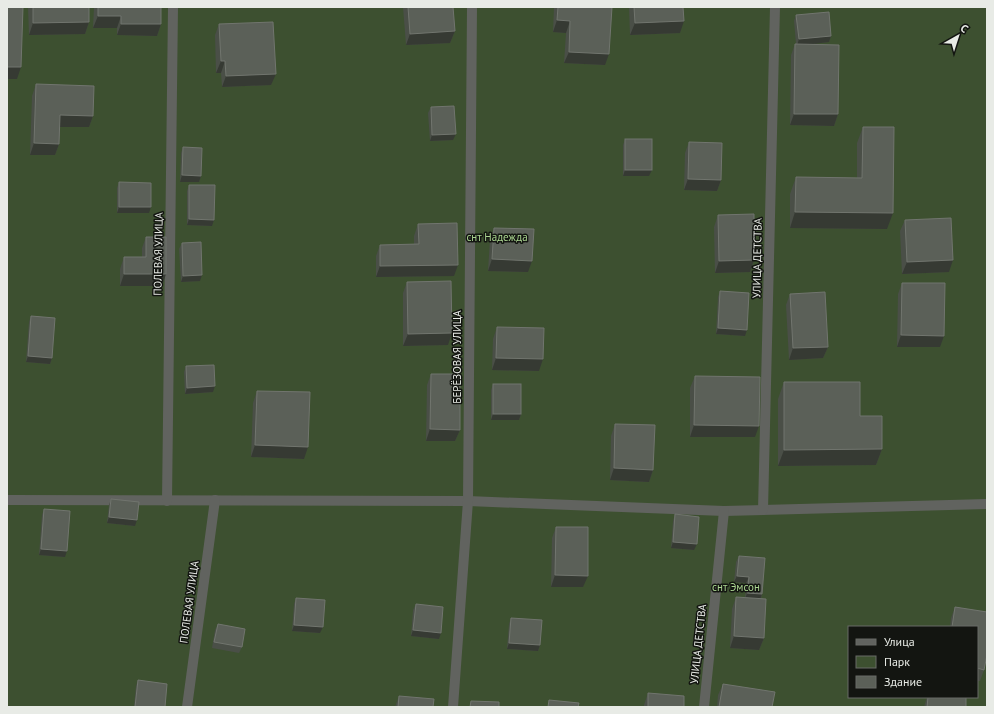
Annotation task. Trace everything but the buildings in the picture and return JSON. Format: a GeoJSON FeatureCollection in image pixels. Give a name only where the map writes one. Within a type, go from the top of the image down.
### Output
{"type":"FeatureCollection","features":[{"type":"Feature","properties":{"kind":"street","name":"ПОЛЕВАЯ УЛИЦА"},"geometry":{"type":"LineString","coordinates":[[167,500],[173,7]]}},
{"type":"Feature","properties":{"kind":"street","name":"БЕРЁЗОВАЯ УЛИЦА"},"geometry":{"type":"LineString","coordinates":[[453,707],[468,501],[472,7]]}},
{"type":"Feature","properties":{"kind":"street","name":"УЛИЦА ДЕТСТВА"},"geometry":{"type":"LineString","coordinates":[[763,510],[775,7]]}},
{"type":"Feature","properties":{"kind":"street"},"geometry":{"type":"LineString","coordinates":[[7,500],[468,501],[724,511],[987,504]]}},
{"type":"Feature","properties":{"kind":"street","name":"ПОЛЕВАЯ УЛИЦА"},"geometry":{"type":"LineString","coordinates":[[187,707],[215,500]]}},
{"type":"Feature","properties":{"kind":"street","name":"УЛИЦА ДЕТСТВА"},"geometry":{"type":"LineString","coordinates":[[704,707],[724,511]]}},
{"type":"Feature","properties":{"kind":"green space","name":"снт Надежда"},"geometry":{"type":"Polygon","coordinates":[[[7,7],[987,7],[987,707],[7,707],[7,7]]]}},
{"type":"Feature","properties":{"kind":"park label","name":"снт Эмсон"},"geometry":{"type":"Point","coordinates":[736,587]}}]}
